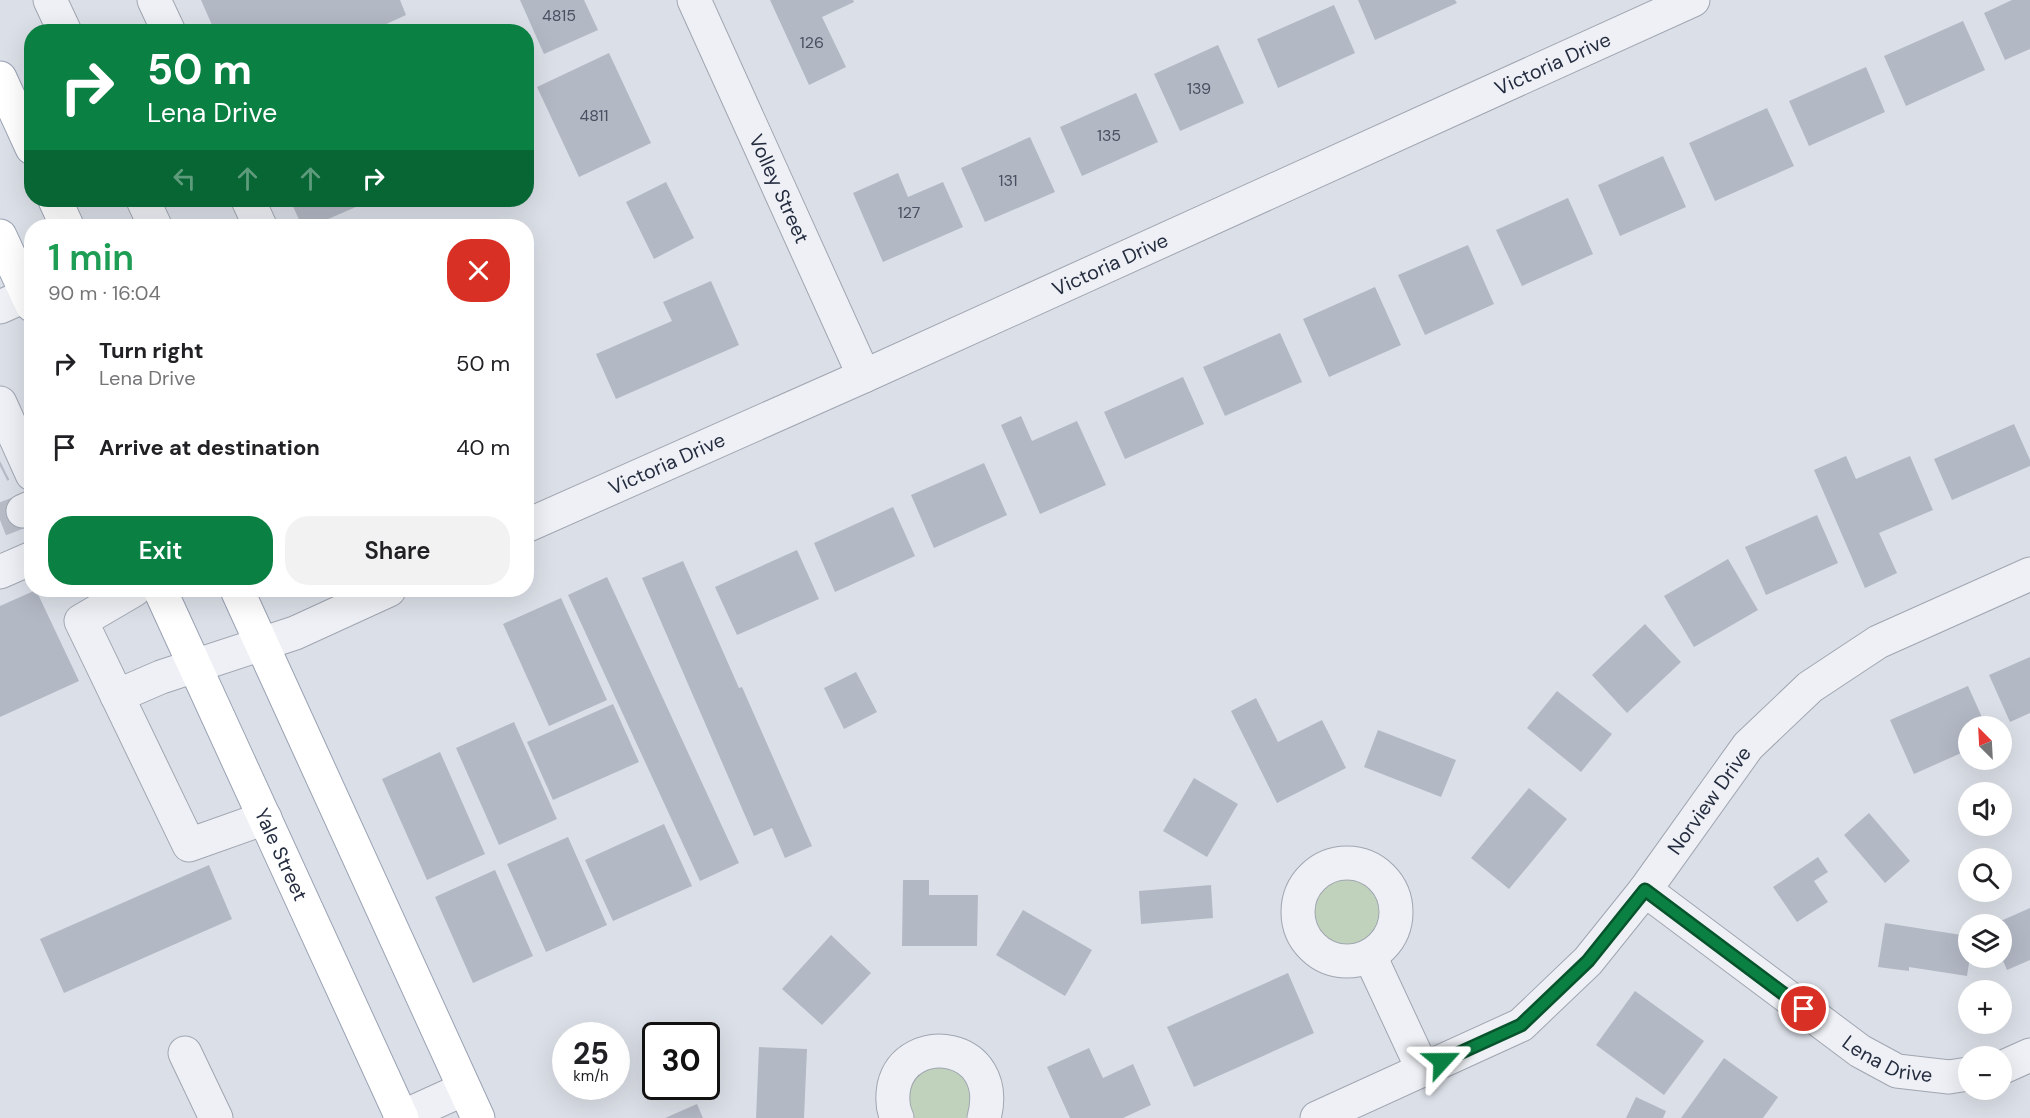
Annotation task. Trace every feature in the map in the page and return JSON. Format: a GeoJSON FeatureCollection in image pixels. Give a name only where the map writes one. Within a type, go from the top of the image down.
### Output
{"type":"FeatureCollection","features":[{"type":"Feature","properties":{"kind":"main road"},"geometry":{"type":"LineString","coordinates":[[0,78],[24,130]]}},
{"type":"Feature","properties":{"kind":"main road"},"geometry":{"type":"LineString","coordinates":[[0,236],[22,300]]}},
{"type":"Feature","properties":{"kind":"main road","name":"Yale Street"},"geometry":{"type":"LineString","coordinates":[[163,597],[401,1118]]}},
{"type":"Feature","properties":{"kind":"main road"},"geometry":{"type":"LineString","coordinates":[[240,597],[478,1118]]}},
{"type":"Feature","properties":{"kind":"street"},"geometry":{"type":"LineString","coordinates":[[50,0],[61,24]]}},
{"type":"Feature","properties":{"kind":"street"},"geometry":{"type":"LineString","coordinates":[[154,0],[165,24]]}},
{"type":"Feature","properties":{"kind":"street","name":"Volley Street"},"geometry":{"type":"LineString","coordinates":[[694,0],[864,376]]}},
{"type":"Feature","properties":{"kind":"street","name":"Victoria Drive"},"geometry":{"type":"LineString","coordinates":[[534,522],[864,376],[1693,0]]}},
{"type":"Feature","properties":{"kind":"street"},"geometry":{"type":"LineString","coordinates":[[1,410],[19,465]]}},
{"type":"Feature","properties":{"kind":"street"},"geometry":{"type":"LineString","coordinates":[[0,572],[24,562]]}},
{"type":"Feature","properties":{"kind":"street","name":"Norview Drive"},"geometry":{"type":"LineString","coordinates":[[1317,1118],[1521,1025],[1588,961],[1645,890],[1748,746],[1810,687],[1878,642],[2030,574]]}},
{"type":"Feature","properties":{"kind":"street"},"geometry":{"type":"LineString","coordinates":[[122,597],[81,621],[189,845],[265,818]]}},
{"type":"Feature","properties":{"kind":"street"},"geometry":{"type":"LineString","coordinates":[[117,696],[161,677],[296,633],[374,597]]}},
{"type":"Feature","properties":{"kind":"street","name":"Lena Drive"},"geometry":{"type":"LineString","coordinates":[[1645,890],[1860,1051],[1897,1071],[1949,1077],[1958,1076]]}},
{"type":"Feature","properties":{"kind":"street"},"geometry":{"type":"LineString","coordinates":[[1370,956],[1423,1070]]}},
{"type":"Feature","properties":{"kind":"street"},"geometry":{"type":"LineString","coordinates":[[897,1118],[892,1095],[896,1079],[906,1065],[919,1055],[935,1051],[952,1052],[967,1059],[979,1070],[986,1085],[988,1101],[984,1118]]}},
{"type":"Feature","properties":{"kind":"street"},"geometry":{"type":"LineString","coordinates":[[185,1053],[216,1118]]}},
{"type":"Feature","properties":{"kind":"street"},"geometry":{"type":"LineString","coordinates":[[2012,1063],[2030,1055]]}},
{"type":"Feature","properties":{"kind":"street"},"geometry":{"type":"LineString","coordinates":[[401,1118],[464,1089]]}},
{"type":"Feature","properties":{"kind":"green space"},"geometry":{"type":"Polygon","coordinates":[[[1347,879],[1360,882],[1370,889],[1377,899],[1380,912],[1377,925],[1370,935],[1360,942],[1347,945],[1334,942],[1324,935],[1317,925],[1314,912],[1317,899],[1324,889],[1334,882],[1347,879]]]}},
{"type":"Feature","properties":{"kind":"green space"},"geometry":{"type":"Polygon","coordinates":[[[937,1066],[958,1071],[972,1090],[970,1111],[966,1118],[914,1118],[908,1101],[908,1093],[914,1079],[928,1069],[937,1066]]]}},
{"type":"Feature","properties":{"kind":"building"},"geometry":{"type":"Polygon","coordinates":[[[201,0],[400,0],[406,15],[386,24],[212,24],[201,0]]]}},
{"type":"Feature","properties":{"kind":"building"},"geometry":{"type":"Polygon","coordinates":[[[520,0],[584,0],[598,30],[544,54],[534,32],[534,24],[531,24],[520,0]]]}},
{"type":"Feature","properties":{"kind":"building"},"geometry":{"type":"Polygon","coordinates":[[[770,0],[853,0],[854,2],[822,17],[846,67],[809,85],[770,0]]]}},
{"type":"Feature","properties":{"kind":"building"},"geometry":{"type":"Polygon","coordinates":[[[1358,0],[1455,0],[1457,3],[1375,40],[1358,0]]]}},
{"type":"Feature","properties":{"kind":"building"},"geometry":{"type":"Polygon","coordinates":[[[2012,0],[2030,0],[2030,49],[2005,60],[1984,13],[2012,0]]]}},
{"type":"Feature","properties":{"kind":"building"},"geometry":{"type":"Polygon","coordinates":[[[1334,5],[1355,53],[1278,88],[1257,39],[1334,5]]]}},
{"type":"Feature","properties":{"kind":"building"},"geometry":{"type":"Polygon","coordinates":[[[1963,21],[1985,70],[1906,106],[1884,56],[1963,21]]]}},
{"type":"Feature","properties":{"kind":"building"},"geometry":{"type":"Polygon","coordinates":[[[1218,45],[1244,103],[1180,131],[1154,74],[1218,45]]]}},
{"type":"Feature","properties":{"kind":"building"},"geometry":{"type":"Polygon","coordinates":[[[609,53],[651,143],[579,177],[537,87],[609,53]]]}},
{"type":"Feature","properties":{"kind":"building"},"geometry":{"type":"Polygon","coordinates":[[[1866,67],[1885,112],[1809,146],[1789,101],[1866,67]]]}},
{"type":"Feature","properties":{"kind":"building"},"geometry":{"type":"Polygon","coordinates":[[[1136,93],[1158,142],[1082,176],[1060,127],[1136,93]]]}},
{"type":"Feature","properties":{"kind":"building"},"geometry":{"type":"Polygon","coordinates":[[[1767,108],[1794,166],[1715,201],[1689,143],[1767,108]]]}},
{"type":"Feature","properties":{"kind":"building"},"geometry":{"type":"Polygon","coordinates":[[[1030,137],[1055,192],[985,222],[961,168],[1030,137]]]}},
{"type":"Feature","properties":{"kind":"building"},"geometry":{"type":"Polygon","coordinates":[[[1663,156],[1686,207],[1620,236],[1598,185],[1663,156]]]}},
{"type":"Feature","properties":{"kind":"building"},"geometry":{"type":"Polygon","coordinates":[[[898,173],[908,197],[943,182],[963,227],[883,262],[853,193],[898,173]]]}},
{"type":"Feature","properties":{"kind":"building"},"geometry":{"type":"Polygon","coordinates":[[[666,182],[694,238],[654,259],[626,202],[666,182]]]}},
{"type":"Feature","properties":{"kind":"building"},"geometry":{"type":"Polygon","coordinates":[[[1568,198],[1593,254],[1522,286],[1496,230],[1568,198]]]}},
{"type":"Feature","properties":{"kind":"building"},"geometry":{"type":"Polygon","coordinates":[[[293,207],[356,207],[328,219],[299,219],[293,207]]]}},
{"type":"Feature","properties":{"kind":"building"},"geometry":{"type":"Polygon","coordinates":[[[1468,245],[1494,304],[1425,335],[1398,275],[1468,245]]]}},
{"type":"Feature","properties":{"kind":"building"},"geometry":{"type":"Polygon","coordinates":[[[711,281],[739,345],[616,399],[596,354],[672,321],[663,302],[711,281]]]}},
{"type":"Feature","properties":{"kind":"building"},"geometry":{"type":"Polygon","coordinates":[[[1375,287],[1401,345],[1329,377],[1303,319],[1375,287]]]}},
{"type":"Feature","properties":{"kind":"building"},"geometry":{"type":"Polygon","coordinates":[[[1280,333],[1302,382],[1225,416],[1203,367],[1280,333]]]}},
{"type":"Feature","properties":{"kind":"building"},"geometry":{"type":"Polygon","coordinates":[[[1183,377],[1204,424],[1125,459],[1104,412],[1183,377]]]}},
{"type":"Feature","properties":{"kind":"building"},"geometry":{"type":"Polygon","coordinates":[[[1021,416],[1032,441],[1077,421],[1106,485],[1040,514],[1001,425],[1021,416]]]}},
{"type":"Feature","properties":{"kind":"building"},"geometry":{"type":"Polygon","coordinates":[[[2014,424],[2030,460],[2030,466],[1952,500],[1934,459],[2014,424]]]}},
{"type":"Feature","properties":{"kind":"building"},"geometry":{"type":"Polygon","coordinates":[[[1846,456],[1856,479],[1910,456],[1933,510],[1879,533],[1897,573],[1865,588],[1814,470],[1846,456]]]}},
{"type":"Feature","properties":{"kind":"building"},"geometry":{"type":"Polygon","coordinates":[[[984,463],[1007,515],[934,548],[911,495],[984,463]]]}},
{"type":"Feature","properties":{"kind":"building"},"geometry":{"type":"Polygon","coordinates":[[[893,507],[915,556],[835,592],[814,543],[893,507]]]}},
{"type":"Feature","properties":{"kind":"building"},"geometry":{"type":"Polygon","coordinates":[[[1817,515],[1838,563],[1766,595],[1745,547],[1817,515]]]}},
{"type":"Feature","properties":{"kind":"building"},"geometry":{"type":"Polygon","coordinates":[[[797,550],[819,599],[737,635],[715,587],[797,550]]]}},
{"type":"Feature","properties":{"kind":"building"},"geometry":{"type":"Polygon","coordinates":[[[1728,559],[1758,610],[1694,647],[1664,596],[1728,559]]]}},
{"type":"Feature","properties":{"kind":"building"},"geometry":{"type":"Polygon","coordinates":[[[683,561],[812,846],[785,858],[772,828],[754,836],[642,578],[683,561]]]}},
{"type":"Feature","properties":{"kind":"building"},"geometry":{"type":"Polygon","coordinates":[[[607,577],[739,863],[700,881],[568,595],[607,577]]]}},
{"type":"Feature","properties":{"kind":"building"},"geometry":{"type":"Polygon","coordinates":[[[24,595],[39,597],[79,681],[0,717],[0,606],[24,595]]]}},
{"type":"Feature","properties":{"kind":"building"},"geometry":{"type":"Polygon","coordinates":[[[561,598],[607,700],[549,726],[503,624],[561,598]]]}},
{"type":"Feature","properties":{"kind":"building"},"geometry":{"type":"Polygon","coordinates":[[[1645,624],[1681,662],[1627,713],[1592,675],[1645,624]]]}},
{"type":"Feature","properties":{"kind":"building"},"geometry":{"type":"Polygon","coordinates":[[[2030,657],[2030,713],[2012,721],[2012,716],[2007,716],[1989,675],[2030,657]]]}},
{"type":"Feature","properties":{"kind":"building"},"geometry":{"type":"Polygon","coordinates":[[[856,672],[877,712],[844,729],[824,688],[856,672]]]}},
{"type":"Feature","properties":{"kind":"building"},"geometry":{"type":"Polygon","coordinates":[[[1968,686],[1982,716],[1958,716],[1958,754],[1914,774],[1890,720],[1968,686]]]}},
{"type":"Feature","properties":{"kind":"building"},"geometry":{"type":"Polygon","coordinates":[[[1557,691],[1612,734],[1581,772],[1527,728],[1557,691]]]}},
{"type":"Feature","properties":{"kind":"building"},"geometry":{"type":"Polygon","coordinates":[[[1256,698],[1278,742],[1322,720],[1346,768],[1277,803],[1231,711],[1256,698]]]}},
{"type":"Feature","properties":{"kind":"building"},"geometry":{"type":"Polygon","coordinates":[[[613,704],[639,762],[553,800],[527,742],[613,704]]]}},
{"type":"Feature","properties":{"kind":"building"},"geometry":{"type":"Polygon","coordinates":[[[514,722],[557,819],[499,845],[456,748],[514,722]]]}},
{"type":"Feature","properties":{"kind":"building"},"geometry":{"type":"Polygon","coordinates":[[[1378,730],[1456,760],[1441,797],[1364,767],[1378,730]]]}},
{"type":"Feature","properties":{"kind":"building"},"geometry":{"type":"Polygon","coordinates":[[[440,752],[485,854],[427,880],[382,779],[440,752]]]}},
{"type":"Feature","properties":{"kind":"building"},"geometry":{"type":"Polygon","coordinates":[[[1194,778],[1238,804],[1207,857],[1163,831],[1194,778]]]}},
{"type":"Feature","properties":{"kind":"building"},"geometry":{"type":"Polygon","coordinates":[[[1529,788],[1567,819],[1509,889],[1471,858],[1529,788]]]}},
{"type":"Feature","properties":{"kind":"building"},"geometry":{"type":"Polygon","coordinates":[[[1869,813],[1910,861],[1885,883],[1844,835],[1869,813]]]}},
{"type":"Feature","properties":{"kind":"building"},"geometry":{"type":"Polygon","coordinates":[[[664,824],[692,886],[613,921],[585,860],[664,824]]]}},
{"type":"Feature","properties":{"kind":"building"},"geometry":{"type":"Polygon","coordinates":[[[568,837],[607,925],[546,952],[507,864],[568,837]]]}},
{"type":"Feature","properties":{"kind":"building"},"geometry":{"type":"Polygon","coordinates":[[[1818,857],[1828,872],[1814,881],[1828,902],[1797,922],[1773,887],[1818,857]]]}},
{"type":"Feature","properties":{"kind":"building"},"geometry":{"type":"Polygon","coordinates":[[[209,865],[232,919],[64,993],[40,939],[209,865]]]}},
{"type":"Feature","properties":{"kind":"building"},"geometry":{"type":"Polygon","coordinates":[[[495,870],[533,956],[473,983],[435,897],[495,870]]]}},
{"type":"Feature","properties":{"kind":"building"},"geometry":{"type":"Polygon","coordinates":[[[903,880],[929,880],[929,895],[978,895],[977,946],[902,946],[903,880]]]}},
{"type":"Feature","properties":{"kind":"building"},"geometry":{"type":"Polygon","coordinates":[[[1211,885],[1213,918],[1141,924],[1139,891],[1211,885]]]}},
{"type":"Feature","properties":{"kind":"building"},"geometry":{"type":"Polygon","coordinates":[[[2030,908],[2030,960],[2012,968],[2012,916],[2030,908]]]}},
{"type":"Feature","properties":{"kind":"building"},"geometry":{"type":"Polygon","coordinates":[[[1023,910],[1092,950],[1065,996],[996,955],[1023,910]]]}},
{"type":"Feature","properties":{"kind":"building"},"geometry":{"type":"Polygon","coordinates":[[[1885,923],[1958,934],[1958,968],[1968,968],[1967,976],[1909,967],[1909,971],[1878,967],[1885,923]]]}},
{"type":"Feature","properties":{"kind":"building"},"geometry":{"type":"Polygon","coordinates":[[[831,935],[871,973],[822,1025],[782,989],[831,935]]]}},
{"type":"Feature","properties":{"kind":"building"},"geometry":{"type":"Polygon","coordinates":[[[1288,973],[1314,1033],[1194,1087],[1167,1027],[1288,973]]]}},
{"type":"Feature","properties":{"kind":"building"},"geometry":{"type":"Polygon","coordinates":[[[1635,991],[1704,1041],[1664,1095],[1596,1045],[1635,991]]]}},
{"type":"Feature","properties":{"kind":"building"},"geometry":{"type":"Polygon","coordinates":[[[759,1047],[807,1049],[804,1118],[756,1118],[759,1047]]]}},
{"type":"Feature","properties":{"kind":"building"},"geometry":{"type":"Polygon","coordinates":[[[1089,1048],[1103,1078],[1133,1064],[1151,1105],[1123,1118],[1070,1118],[1047,1067],[1089,1048]]]}},
{"type":"Feature","properties":{"kind":"building"},"geometry":{"type":"Polygon","coordinates":[[[1724,1058],[1778,1097],[1763,1118],[1681,1118],[1724,1058]]]}},
{"type":"Feature","properties":{"kind":"building"},"geometry":{"type":"Polygon","coordinates":[[[1636,1097],[1666,1111],[1663,1118],[1626,1118],[1636,1097]]]}},
{"type":"Feature","properties":{"kind":"building"},"geometry":{"type":"Polygon","coordinates":[[[697,1104],[703,1118],[665,1118],[697,1104]]]}},
{"type":"Feature","properties":{"kind":"tunnel"},"geometry":{"type":"LineString","coordinates":[[0,520],[23,511]]}},
{"type":"Feature","properties":{"kind":"route"},"geometry":{"type":"LineString","coordinates":[[1442,1061],[1521,1025],[1588,961],[1645,890],[1804,1009]]}}]}
